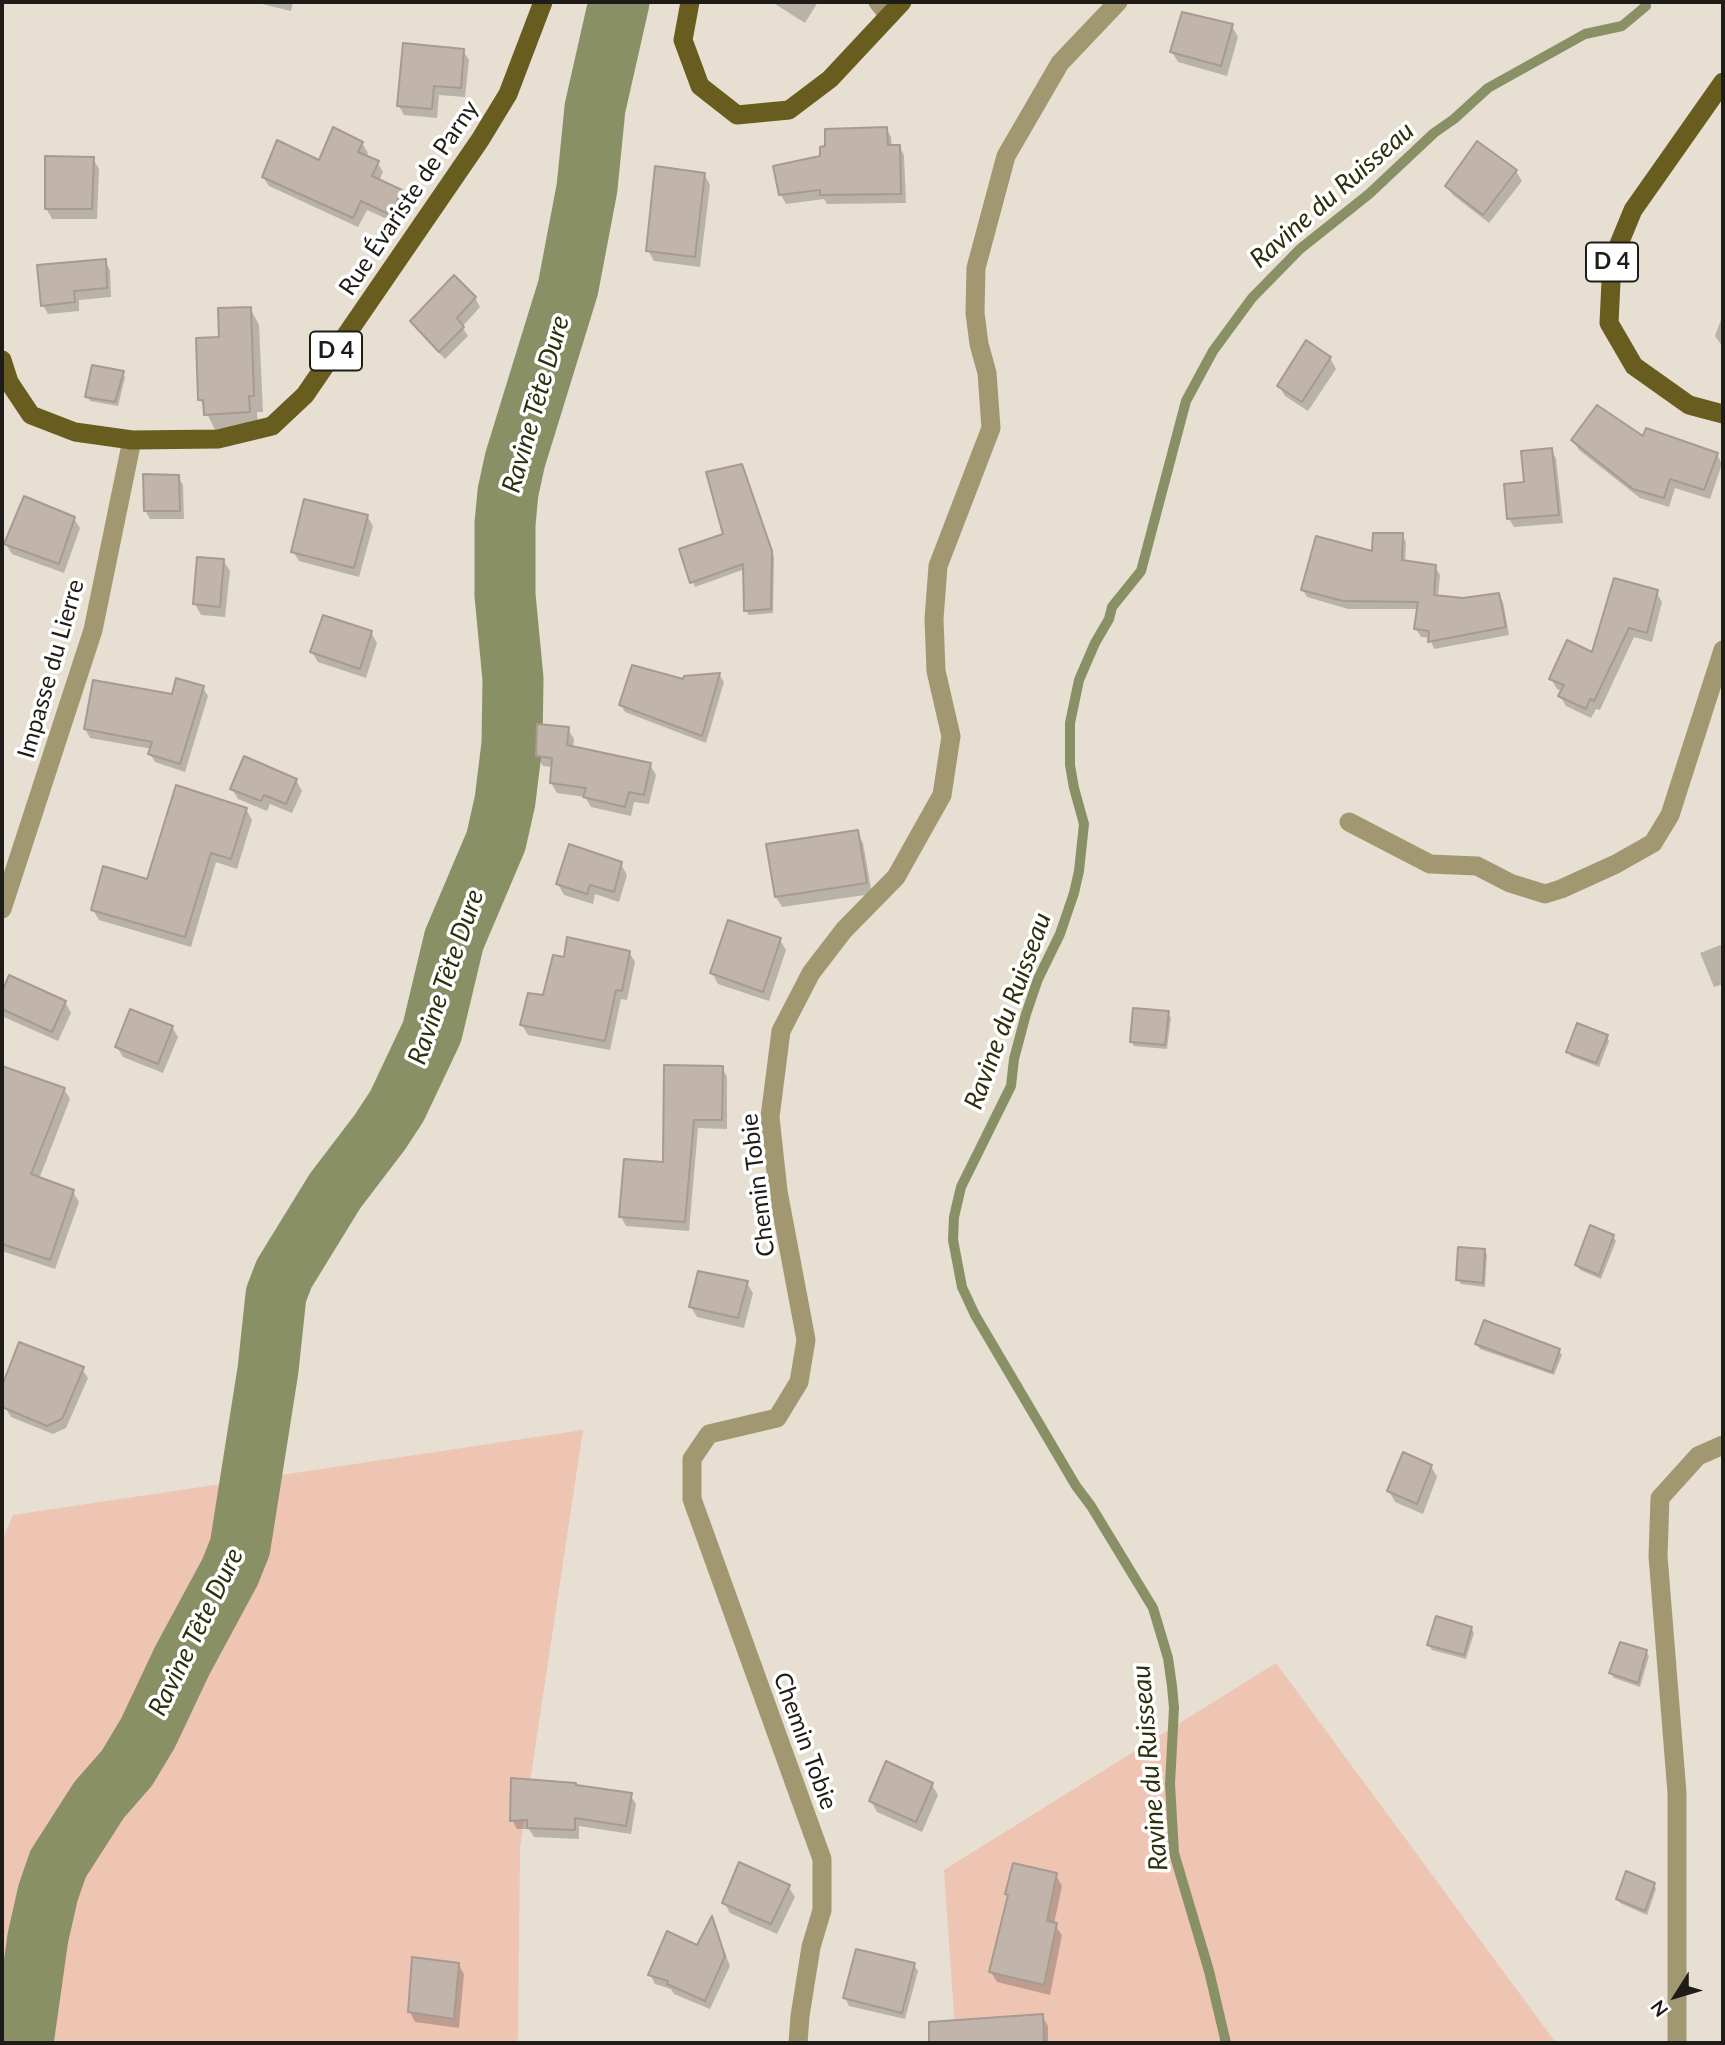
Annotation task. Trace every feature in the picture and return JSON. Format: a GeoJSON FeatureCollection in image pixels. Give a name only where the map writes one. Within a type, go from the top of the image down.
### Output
{"type":"FeatureCollection","features":[{"type":"Feature","properties":{"kind":"main road","name":"Rue Évariste de Parny"},"geometry":{"type":"LineString","coordinates":[[2,360],[9,382],[31,415],[75,432],[132,440],[218,439],[272,426],[305,395],[494,117],[508,94],[542,2]]}},
{"type":"Feature","properties":{"kind":"main road"},"geometry":{"type":"LineString","coordinates":[[690,2],[683,40],[700,86],[737,115],[789,110],[830,79],[890,7]]}},
{"type":"Feature","properties":{"kind":"main road","name":"D 4"},"geometry":{"type":"LineString","coordinates":[[1723,82],[1633,210],[1612,261],[1609,323],[1634,366],[1689,405],[1723,414]]}},
{"type":"Feature","properties":{"kind":"street","name":"Chemin Tobie"},"geometry":{"type":"LineString","coordinates":[[798,2043],[811,1947],[822,1910],[822,1859],[692,1499],[692,1459],[709,1434],[778,1418],[799,1382],[806,1340],[778,1191],[770,1117],[781,1031],[811,972],[844,930],[896,877],[942,795],[951,736],[936,671],[934,619],[938,566],[991,428],[987,373],[979,344],[975,313],[976,268],[1006,156],[1060,63],[1118,2]]}},
{"type":"Feature","properties":{"kind":"street","name":"Impasse du Lierre"},"geometry":{"type":"LineString","coordinates":[[2,909],[93,630],[132,440]]}},
{"type":"Feature","properties":{"kind":"street"},"geometry":{"type":"LineString","coordinates":[[1349,822],[1430,864],[1477,866],[1510,883],[1545,894],[1561,889],[1653,843],[1670,815],[1723,650]]}},
{"type":"Feature","properties":{"kind":"street"},"geometry":{"type":"LineString","coordinates":[[1676,2043],[1677,1793],[1658,1556],[1660,1498],[1698,1457],[1723,1445]]}},
{"type":"Feature","properties":{"kind":"shaded area"},"geometry":{"type":"Polygon","coordinates":[[[583,1430],[520,1848],[518,2043],[2,2043],[2,1542],[13,1515],[583,1430]]]}},
{"type":"Feature","properties":{"kind":"shaded area"},"geometry":{"type":"Polygon","coordinates":[[[1276,1663],[1556,2043],[956,2043],[944,1870],[1276,1663]]]}},
{"type":"Feature","properties":{"kind":"building"},"geometry":{"type":"Polygon","coordinates":[[[1182,12],[1233,24],[1221,66],[1170,52],[1182,12]]]}},
{"type":"Feature","properties":{"kind":"building"},"geometry":{"type":"Polygon","coordinates":[[[403,43],[464,49],[461,88],[434,86],[432,109],[397,106],[403,43]]]}},
{"type":"Feature","properties":{"kind":"building"},"geometry":{"type":"Polygon","coordinates":[[[333,127],[363,142],[358,152],[379,161],[372,176],[402,190],[391,215],[361,201],[353,218],[262,177],[277,140],[319,160],[333,127]]]}},
{"type":"Feature","properties":{"kind":"building"},"geometry":{"type":"Polygon","coordinates":[[[887,127],[888,145],[900,145],[901,194],[820,195],[820,190],[779,195],[773,166],[820,156],[820,147],[825,146],[825,129],[887,127]]]}},
{"type":"Feature","properties":{"kind":"building"},"geometry":{"type":"Polygon","coordinates":[[[1477,141],[1517,170],[1483,215],[1445,186],[1477,141]]]}},
{"type":"Feature","properties":{"kind":"building"},"geometry":{"type":"Polygon","coordinates":[[[45,156],[94,157],[92,209],[45,209],[45,156]]]}},
{"type":"Feature","properties":{"kind":"building"},"geometry":{"type":"Polygon","coordinates":[[[655,166],[705,173],[695,257],[646,251],[655,166]]]}},
{"type":"Feature","properties":{"kind":"building"},"geometry":{"type":"Polygon","coordinates":[[[106,259],[107,288],[74,291],[75,302],[41,306],[37,265],[106,259]]]}},
{"type":"Feature","properties":{"kind":"building"},"geometry":{"type":"Polygon","coordinates":[[[454,275],[476,297],[457,318],[464,327],[439,352],[410,321],[454,275]]]}},
{"type":"Feature","properties":{"kind":"building"},"geometry":{"type":"Polygon","coordinates":[[[251,307],[254,396],[249,396],[250,412],[204,415],[203,400],[198,400],[196,338],[219,337],[218,308],[251,307]]]}},
{"type":"Feature","properties":{"kind":"building"},"geometry":{"type":"Polygon","coordinates":[[[1306,340],[1331,357],[1302,402],[1277,386],[1306,340]]]}},
{"type":"Feature","properties":{"kind":"building"},"geometry":{"type":"Polygon","coordinates":[[[92,365],[124,371],[115,402],[85,397],[92,365]]]}},
{"type":"Feature","properties":{"kind":"building"},"geometry":{"type":"Polygon","coordinates":[[[1597,405],[1643,436],[1646,428],[1718,453],[1704,490],[1670,479],[1664,498],[1633,489],[1571,440],[1597,405]]]}},
{"type":"Feature","properties":{"kind":"building"},"geometry":{"type":"Polygon","coordinates":[[[1552,448],[1559,515],[1507,519],[1504,484],[1524,482],[1521,451],[1552,448]]]}},
{"type":"Feature","properties":{"kind":"building"},"geometry":{"type":"Polygon","coordinates":[[[742,464],[772,551],[771,609],[744,611],[743,564],[690,583],[679,549],[723,534],[706,472],[742,464]]]}},
{"type":"Feature","properties":{"kind":"building"},"geometry":{"type":"Polygon","coordinates":[[[143,474],[179,475],[180,511],[144,511],[143,474]]]}},
{"type":"Feature","properties":{"kind":"building"},"geometry":{"type":"Polygon","coordinates":[[[24,496],[75,517],[59,564],[4,544],[24,496]]]}},
{"type":"Feature","properties":{"kind":"building"},"geometry":{"type":"Polygon","coordinates":[[[304,499],[368,515],[354,568],[291,552],[304,499]]]}},
{"type":"Feature","properties":{"kind":"building"},"geometry":{"type":"Polygon","coordinates":[[[1373,533],[1403,533],[1402,560],[1436,565],[1434,595],[1463,598],[1499,593],[1506,627],[1428,642],[1429,631],[1414,629],[1418,602],[1343,601],[1301,590],[1316,536],[1372,551],[1373,533]]]}},
{"type":"Feature","properties":{"kind":"building"},"geometry":{"type":"Polygon","coordinates":[[[197,557],[224,559],[220,607],[193,604],[197,557]]]}},
{"type":"Feature","properties":{"kind":"building"},"geometry":{"type":"Polygon","coordinates":[[[1614,578],[1658,590],[1647,633],[1629,628],[1594,701],[1590,699],[1586,709],[1558,696],[1564,685],[1549,679],[1567,640],[1592,652],[1614,578]]]}},
{"type":"Feature","properties":{"kind":"building"},"geometry":{"type":"Polygon","coordinates":[[[323,615],[372,631],[360,669],[310,652],[323,615]]]}},
{"type":"Feature","properties":{"kind":"building"},"geometry":{"type":"Polygon","coordinates":[[[632,665],[683,679],[684,676],[720,673],[702,736],[619,705],[632,665]]]}},
{"type":"Feature","properties":{"kind":"building"},"geometry":{"type":"Polygon","coordinates":[[[176,678],[204,686],[180,764],[148,754],[152,742],[84,729],[93,680],[172,694],[176,678]]]}},
{"type":"Feature","properties":{"kind":"building"},"geometry":{"type":"Polygon","coordinates":[[[537,724],[569,727],[567,745],[651,763],[644,795],[629,792],[625,807],[583,797],[586,788],[550,783],[552,758],[536,756],[537,724]]]}},
{"type":"Feature","properties":{"kind":"building"},"geometry":{"type":"Polygon","coordinates":[[[244,756],[297,779],[286,804],[264,795],[261,801],[230,789],[244,756]]]}},
{"type":"Feature","properties":{"kind":"building"},"geometry":{"type":"Polygon","coordinates":[[[176,785],[247,808],[231,859],[211,853],[185,937],[91,910],[103,866],[147,879],[176,785]]]}},
{"type":"Feature","properties":{"kind":"building"},"geometry":{"type":"Polygon","coordinates":[[[858,830],[867,883],[775,897],[766,844],[858,830]]]}},
{"type":"Feature","properties":{"kind":"building"},"geometry":{"type":"Polygon","coordinates":[[[569,844],[622,862],[614,892],[590,885],[587,894],[556,884],[569,844]]]}},
{"type":"Feature","properties":{"kind":"building"},"geometry":{"type":"Polygon","coordinates":[[[728,920],[781,938],[763,992],[710,973],[728,920]]]}},
{"type":"Feature","properties":{"kind":"building"},"geometry":{"type":"Polygon","coordinates":[[[567,937],[630,951],[622,991],[616,990],[605,1041],[520,1025],[528,993],[543,995],[553,955],[564,957],[567,937]]]}},
{"type":"Feature","properties":{"kind":"building"},"geometry":{"type":"Polygon","coordinates":[[[9,975],[66,1001],[52,1032],[2,1009],[2,992],[9,975]]]}},
{"type":"Feature","properties":{"kind":"building"},"geometry":{"type":"Polygon","coordinates":[[[1133,1008],[1169,1011],[1165,1045],[1130,1042],[1133,1008]]]}},
{"type":"Feature","properties":{"kind":"building"},"geometry":{"type":"Polygon","coordinates":[[[130,1009],[173,1026],[158,1064],[115,1047],[130,1009]]]}},
{"type":"Feature","properties":{"kind":"building"},"geometry":{"type":"Polygon","coordinates":[[[1577,1023],[1608,1035],[1596,1063],[1566,1052],[1577,1023]]]}},
{"type":"Feature","properties":{"kind":"building"},"geometry":{"type":"Polygon","coordinates":[[[664,1065],[723,1066],[722,1120],[694,1120],[685,1222],[619,1217],[624,1159],[663,1162],[664,1065]]]}},
{"type":"Feature","properties":{"kind":"building"},"geometry":{"type":"Polygon","coordinates":[[[2,1066],[65,1088],[31,1174],[74,1190],[50,1260],[2,1244],[2,1066]]]}},
{"type":"Feature","properties":{"kind":"building"},"geometry":{"type":"Polygon","coordinates":[[[1590,1225],[1614,1235],[1599,1275],[1575,1265],[1590,1225]]]}},
{"type":"Feature","properties":{"kind":"building"},"geometry":{"type":"Polygon","coordinates":[[[1458,1247],[1485,1249],[1483,1283],[1456,1280],[1458,1247]]]}},
{"type":"Feature","properties":{"kind":"building"},"geometry":{"type":"Polygon","coordinates":[[[698,1271],[748,1281],[738,1318],[689,1307],[698,1271]]]}},
{"type":"Feature","properties":{"kind":"building"},"geometry":{"type":"Polygon","coordinates":[[[1484,1320],[1560,1349],[1552,1372],[1475,1344],[1484,1320]]]}},
{"type":"Feature","properties":{"kind":"building"},"geometry":{"type":"Polygon","coordinates":[[[19,1342],[84,1367],[62,1419],[47,1426],[2,1407],[2,1386],[19,1342]]]}},
{"type":"Feature","properties":{"kind":"building"},"geometry":{"type":"Polygon","coordinates":[[[1403,1452],[1432,1465],[1417,1504],[1387,1491],[1403,1452]]]}},
{"type":"Feature","properties":{"kind":"building"},"geometry":{"type":"Polygon","coordinates":[[[1436,1616],[1472,1627],[1464,1655],[1427,1645],[1436,1616]]]}},
{"type":"Feature","properties":{"kind":"building"},"geometry":{"type":"Polygon","coordinates":[[[1620,1642],[1647,1650],[1638,1683],[1609,1673],[1620,1642]]]}},
{"type":"Feature","properties":{"kind":"building"},"geometry":{"type":"Polygon","coordinates":[[[886,1761],[933,1783],[916,1822],[869,1801],[886,1761]]]}},
{"type":"Feature","properties":{"kind":"building"},"geometry":{"type":"Polygon","coordinates":[[[511,1778],[576,1783],[632,1793],[626,1826],[575,1818],[575,1830],[527,1828],[527,1820],[510,1821],[511,1778]]]}},
{"type":"Feature","properties":{"kind":"building"},"geometry":{"type":"Polygon","coordinates":[[[739,1862],[790,1885],[771,1924],[722,1903],[739,1862]]]}},
{"type":"Feature","properties":{"kind":"building"},"geometry":{"type":"Polygon","coordinates":[[[1013,1863],[1057,1873],[1047,1921],[1057,1923],[1044,1985],[989,1972],[1013,1863]]]}},
{"type":"Feature","properties":{"kind":"building"},"geometry":{"type":"Polygon","coordinates":[[[1626,1871],[1655,1883],[1645,1911],[1616,1899],[1626,1871]]]}},
{"type":"Feature","properties":{"kind":"building"},"geometry":{"type":"Polygon","coordinates":[[[712,1916],[725,1956],[705,2001],[667,1984],[668,1981],[648,1975],[667,1931],[697,1945],[712,1916]]]}},
{"type":"Feature","properties":{"kind":"building"},"geometry":{"type":"Polygon","coordinates":[[[856,1949],[915,1963],[902,2013],[843,1998],[856,1949]]]}},
{"type":"Feature","properties":{"kind":"building"},"geometry":{"type":"Polygon","coordinates":[[[412,1957],[459,1963],[454,2019],[408,2012],[412,1957]]]}},
{"type":"Feature","properties":{"kind":"building"},"geometry":{"type":"Polygon","coordinates":[[[1043,2014],[1044,2043],[929,2043],[929,2022],[1043,2014]]]}},
{"type":"Feature","properties":{"kind":"waterway","name":"Ravine Tête Dure"},"geometry":{"type":"LineString","coordinates":[[23,2043],[38,1937],[58,1864],[99,1800],[127,1768],[148,1733],[182,1661],[230,1572],[240,1547],[268,1370],[276,1295],[284,1274],[335,1191],[397,1106],[432,1032],[454,940],[496,841],[505,801],[512,744],[513,679],[505,595],[508,492],[515,460],[568,288],[587,188],[595,108],[619,2]]}},
{"type":"Feature","properties":{"kind":"waterway","name":"Ravine du Ruisseau"},"geometry":{"type":"LineString","coordinates":[[1226,2043],[1209,1971],[1174,1853],[1170,1784],[1174,1708],[1168,1658],[1153,1608],[1076,1486],[975,1315],[962,1287],[953,1240],[954,1217],[961,1187],[1011,1086],[1014,1059],[1026,1014],[1038,979],[1060,934],[1074,893],[1084,824],[1070,765],[1070,723],[1079,680],[1109,619],[1112,607],[1141,571],[1186,401],[1213,351],[1252,298],[1300,249],[1369,194],[1434,133],[1488,88],[1585,34],[1622,26],[1646,6]]}}]}
